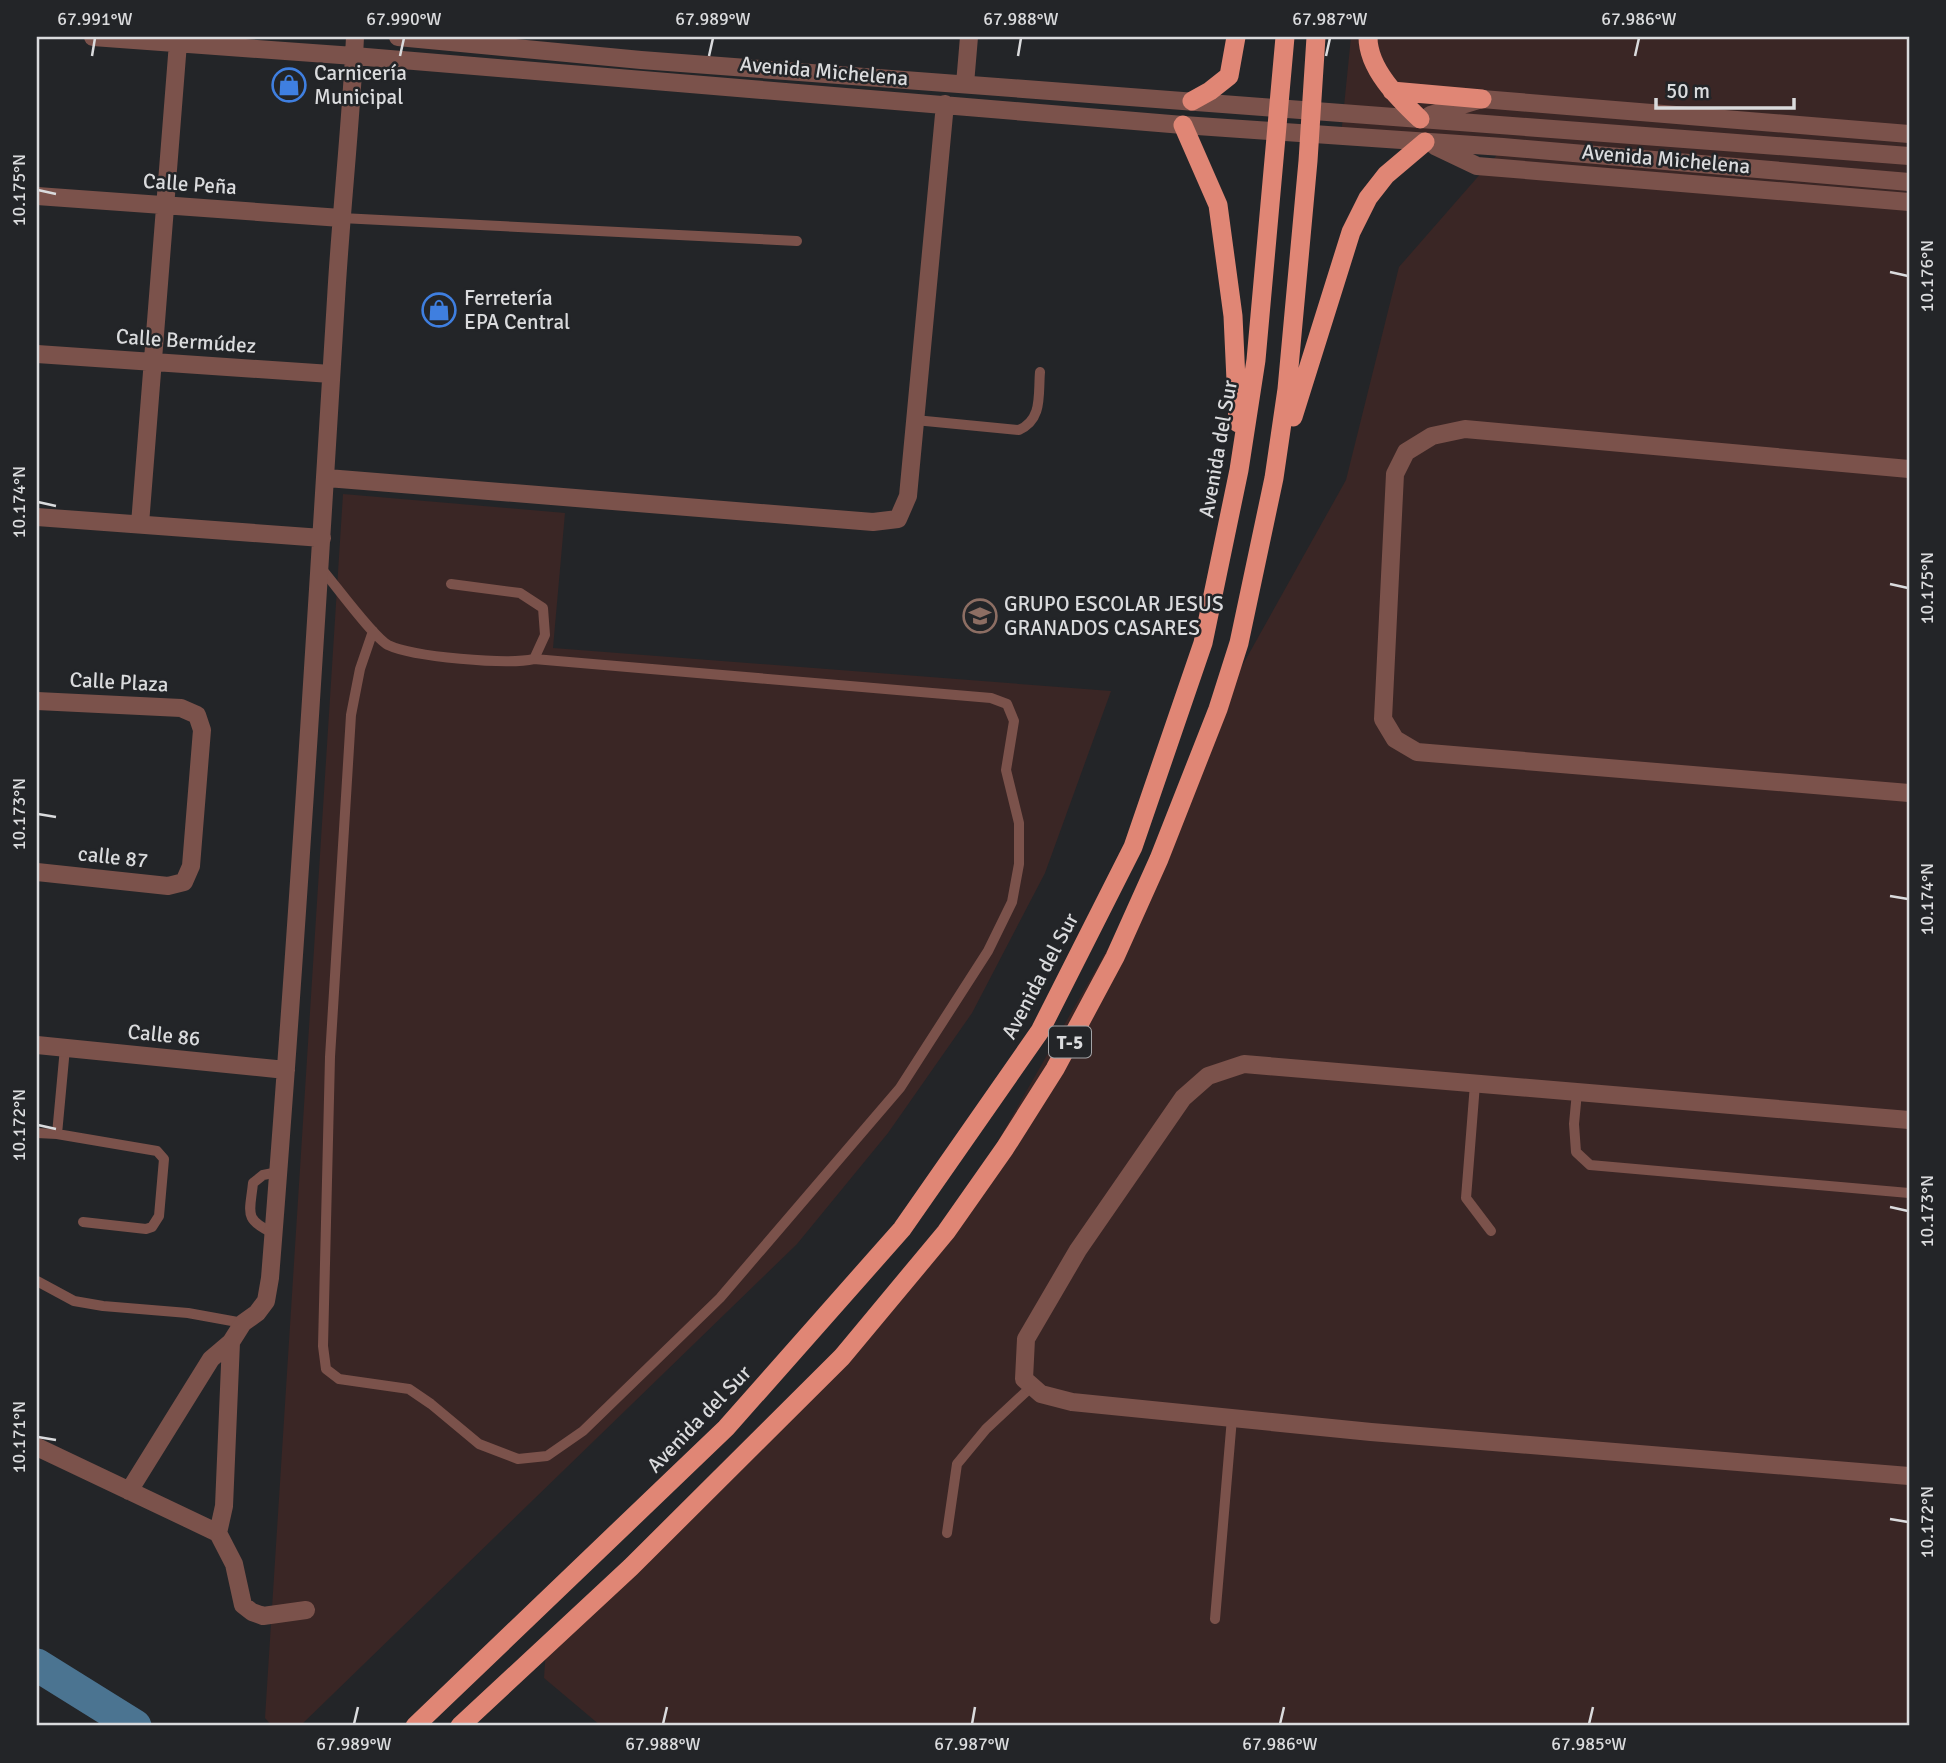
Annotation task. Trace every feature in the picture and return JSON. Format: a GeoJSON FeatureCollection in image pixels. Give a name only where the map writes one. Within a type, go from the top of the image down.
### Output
{"type":"FeatureCollection","features":[{"type":"Feature","properties":{"kind":"highway"},"geometry":{"type":"LineString","coordinates":[[1192,101],[1229,76],[1236,37]]}},
{"type":"Feature","properties":{"kind":"highway","name":"Avenida del Sur"},"geometry":{"type":"LineString","coordinates":[[415,1726],[726,1428],[902,1229],[1040,1031],[1133,847],[1203,643],[1239,470],[1256,360],[1285,37]]}},
{"type":"Feature","properties":{"kind":"highway","name":"T-5"},"geometry":{"type":"LineString","coordinates":[[460,1726],[631,1567],[842,1357],[946,1232],[1005,1148],[1055,1069],[1115,957],[1159,859],[1218,709],[1239,643],[1274,478],[1287,389],[1308,161],[1316,37]]}},
{"type":"Feature","properties":{"kind":"highway"},"geometry":{"type":"LineString","coordinates":[[1368,37],[1368,45],[1375,61],[1392,91],[1420,118]]}},
{"type":"Feature","properties":{"kind":"highway"},"geometry":{"type":"LineString","coordinates":[[1392,91],[1482,99]]}},
{"type":"Feature","properties":{"kind":"highway"},"geometry":{"type":"LineString","coordinates":[[1183,125],[1218,205],[1233,316],[1239,470]]}},
{"type":"Feature","properties":{"kind":"highway"},"geometry":{"type":"LineString","coordinates":[[1274,478],[1351,232],[1368,198],[1385,175],[1425,142]]}},
{"type":"Feature","properties":{"kind":"street","name":"Avenida Michelena"},"geometry":{"type":"LineString","coordinates":[[93,37],[1909,182]]}},
{"type":"Feature","properties":{"kind":"street"},"geometry":{"type":"LineString","coordinates":[[130,1491],[211,1359],[231,1342],[243,1323],[257,1313],[266,1301],[286,1070],[355,37]]}},
{"type":"Feature","properties":{"kind":"street","name":"Avenida Michelena"},"geometry":{"type":"LineString","coordinates":[[398,37],[641,60],[1909,156]]}},
{"type":"Feature","properties":{"kind":"street"},"geometry":{"type":"LineString","coordinates":[[965,84],[969,37]]}},
{"type":"Feature","properties":{"kind":"street"},"geometry":{"type":"LineString","coordinates":[[139,524],[178,43]]}},
{"type":"Feature","properties":{"kind":"street","name":"Avenida Michelena"},"geometry":{"type":"LineString","coordinates":[[1420,118],[1482,99]]}},
{"type":"Feature","properties":{"kind":"street"},"geometry":{"type":"LineString","coordinates":[[1482,99],[1909,134]]}},
{"type":"Feature","properties":{"kind":"street"},"geometry":{"type":"LineString","coordinates":[[327,478],[873,522],[898,519],[908,496],[945,104]]}},
{"type":"Feature","properties":{"kind":"street","name":"Avenida Michelena"},"geometry":{"type":"LineString","coordinates":[[1425,142],[1477,166],[1909,202]]}},
{"type":"Feature","properties":{"kind":"street","name":"Calle Peña"},"geometry":{"type":"LineString","coordinates":[[37,196],[341,218]]}},
{"type":"Feature","properties":{"kind":"street","name":"Calle Bermúdez"},"geometry":{"type":"LineString","coordinates":[[37,354],[331,374]]}},
{"type":"Feature","properties":{"kind":"street"},"geometry":{"type":"LineString","coordinates":[[1909,469],[1465,429],[1432,436],[1406,452],[1395,474],[1383,719],[1395,739],[1417,752],[1909,793]]}},
{"type":"Feature","properties":{"kind":"street"},"geometry":{"type":"LineString","coordinates":[[37,517],[322,538]]}},
{"type":"Feature","properties":{"kind":"street","name":"Calle Plaza"},"geometry":{"type":"LineString","coordinates":[[37,701],[181,708],[197,715],[202,730],[191,866],[184,882]]}},
{"type":"Feature","properties":{"kind":"street","name":"calle 87"},"geometry":{"type":"LineString","coordinates":[[37,872],[168,886],[184,882]]}},
{"type":"Feature","properties":{"kind":"street","name":"Calle 86"},"geometry":{"type":"LineString","coordinates":[[37,1045],[286,1070]]}},
{"type":"Feature","properties":{"kind":"street"},"geometry":{"type":"LineString","coordinates":[[1909,1119],[1244,1064],[1208,1076],[1183,1098],[1078,1250],[1026,1339],[1024,1379],[1041,1394],[1072,1402],[1371,1432],[1909,1476]]}},
{"type":"Feature","properties":{"kind":"street"},"geometry":{"type":"LineString","coordinates":[[218,1534],[223,1506],[231,1342]]}},
{"type":"Feature","properties":{"kind":"street"},"geometry":{"type":"LineString","coordinates":[[37,1447],[218,1534],[234,1564],[243,1605],[252,1612],[263,1616],[306,1610]]}},
{"type":"Feature","properties":{"kind":"lane"},"geometry":{"type":"LineString","coordinates":[[341,218],[797,241]]}},
{"type":"Feature","properties":{"kind":"lane"},"geometry":{"type":"LineString","coordinates":[[915,420],[1019,430],[1029,425],[1038,413],[1040,372]]}},
{"type":"Feature","properties":{"kind":"lane"},"geometry":{"type":"LineString","coordinates":[[320,567],[387,645],[414,653],[517,663],[534,659],[991,698],[1007,704],[1014,721],[1006,770],[1018,823],[1019,864],[1012,902],[988,951],[900,1088],[720,1298],[583,1431],[547,1456],[517,1459],[479,1444],[410,1390],[339,1379],[326,1369],[323,1346],[330,1057],[345,799],[351,715],[360,668],[373,631]]}},
{"type":"Feature","properties":{"kind":"lane"},"geometry":{"type":"LineString","coordinates":[[451,584],[520,593],[543,608],[545,635],[534,659]]}},
{"type":"Feature","properties":{"kind":"lane"},"geometry":{"type":"LineString","coordinates":[[57,1134],[65,1048]]}},
{"type":"Feature","properties":{"kind":"lane"},"geometry":{"type":"LineString","coordinates":[[1475,1084],[1466,1198],[1491,1231]]}},
{"type":"Feature","properties":{"kind":"lane"},"geometry":{"type":"LineString","coordinates":[[1577,1092],[1574,1124],[1576,1152],[1590,1165],[1909,1193]]}},
{"type":"Feature","properties":{"kind":"lane"},"geometry":{"type":"LineString","coordinates":[[37,1133],[157,1151],[164,1159],[159,1216],[152,1227],[146,1229],[83,1222]]}},
{"type":"Feature","properties":{"kind":"lane"},"geometry":{"type":"LineString","coordinates":[[37,1281],[74,1301],[188,1313],[243,1323]]}},
{"type":"Feature","properties":{"kind":"lane"},"geometry":{"type":"LineString","coordinates":[[947,1533],[957,1464],[986,1429],[1031,1387]]}},
{"type":"Feature","properties":{"kind":"lane"},"geometry":{"type":"LineString","coordinates":[[1215,1619],[1232,1418]]}},
{"type":"Feature","properties":{"kind":"shaded area"},"geometry":{"type":"Polygon","coordinates":[[[1351,37],[1909,37],[1909,1726],[601,1726],[544,1678],[546,1648],[631,1567],[946,1232],[1159,859],[1218,709],[1346,480],[1399,267],[1503,148],[1341,136],[1351,37]]]}},
{"type":"Feature","properties":{"kind":"shaded area"},"geometry":{"type":"Polygon","coordinates":[[[343,494],[565,513],[553,648],[1111,691],[1045,873],[972,1013],[888,1133],[797,1244],[300,1726],[272,1726],[265,1718],[343,494]]]}},
{"type":"Feature","properties":{"kind":"waterway"},"geometry":{"type":"LineString","coordinates":[[37,1665],[135,1726]]}},
{"type":"Feature","properties":{"kind":"place","name":"Carnicería Municipal"},"geometry":{"type":"Point","coordinates":[289,85]}},
{"type":"Feature","properties":{"kind":"place","name":"Ferretería EPA Central"},"geometry":{"type":"Point","coordinates":[439,310]}},
{"type":"Feature","properties":{"kind":"place","name":"GRUPO ESCOLAR JESUS GRANADOS CASARES"},"geometry":{"type":"Point","coordinates":[980,616]}}]}
